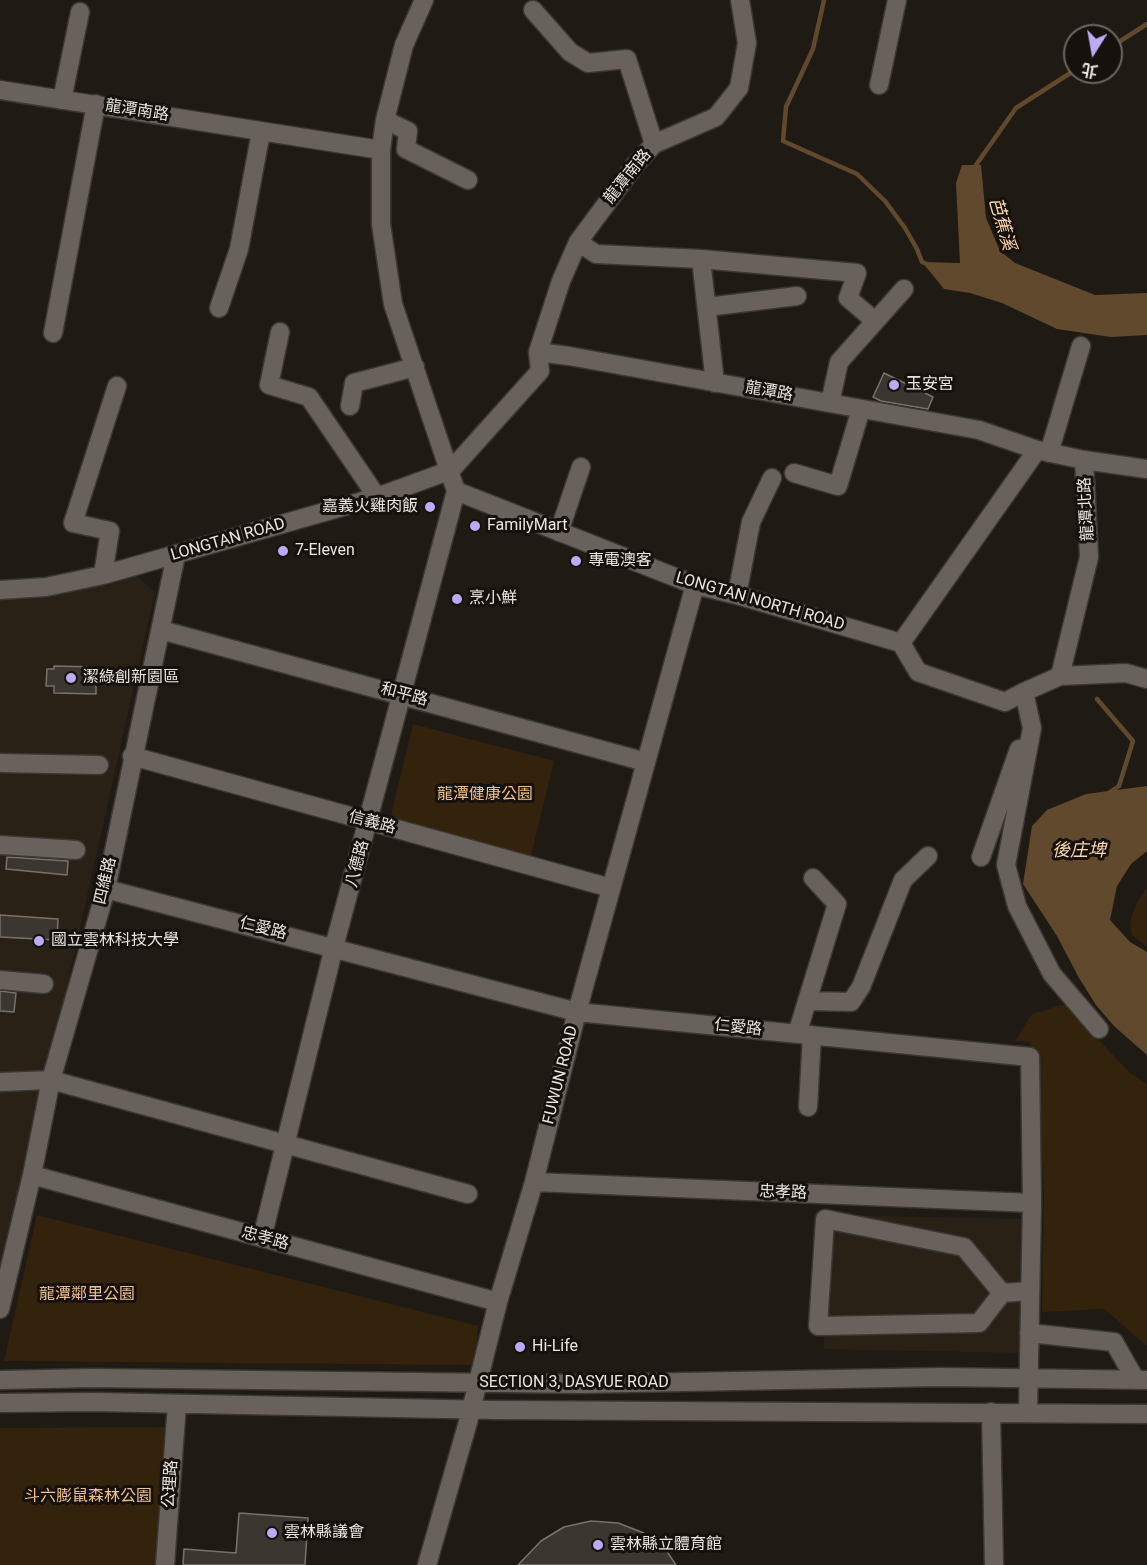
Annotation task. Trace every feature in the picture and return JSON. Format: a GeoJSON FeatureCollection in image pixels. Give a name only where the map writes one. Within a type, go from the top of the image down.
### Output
{"type":"FeatureCollection","features":[{"type":"Feature","properties":{"kind":"street"},"geometry":{"type":"LineString","coordinates":[[424,0],[404,45],[385,120],[381,150],[381,224],[393,304],[451,470],[456,491]]}},
{"type":"Feature","properties":{"kind":"street","name":"龍潭南路"},"geometry":{"type":"LineString","coordinates":[[538,352],[561,281],[578,242],[635,165],[654,144],[716,117],[739,88],[747,43],[740,0]]}},
{"type":"Feature","properties":{"kind":"street"},"geometry":{"type":"LineString","coordinates":[[879,85],[897,0]]}},
{"type":"Feature","properties":{"kind":"street"},"geometry":{"type":"LineString","coordinates":[[533,10],[570,52],[588,63],[627,59],[654,144]]}},
{"type":"Feature","properties":{"kind":"street"},"geometry":{"type":"LineString","coordinates":[[62,100],[80,12]]}},
{"type":"Feature","properties":{"kind":"street","name":"龍潭南路"},"geometry":{"type":"LineString","coordinates":[[0,90],[381,150]]}},
{"type":"Feature","properties":{"kind":"street"},"geometry":{"type":"LineString","coordinates":[[53,333],[96,104]]}},
{"type":"Feature","properties":{"kind":"street"},"geometry":{"type":"LineString","coordinates":[[385,120],[408,131],[406,149],[468,180]]}},
{"type":"Feature","properties":{"kind":"street"},"geometry":{"type":"LineString","coordinates":[[219,309],[239,249],[261,132]]}},
{"type":"Feature","properties":{"kind":"street"},"geometry":{"type":"LineString","coordinates":[[578,242],[596,254],[701,259],[857,273],[848,298],[875,321]]}},
{"type":"Feature","properties":{"kind":"street"},"geometry":{"type":"LineString","coordinates":[[701,259],[715,383]]}},
{"type":"Feature","properties":{"kind":"street"},"geometry":{"type":"LineString","coordinates":[[830,403],[839,362],[904,289]]}},
{"type":"Feature","properties":{"kind":"street"},"geometry":{"type":"LineString","coordinates":[[707,307],[797,296]]}},
{"type":"Feature","properties":{"kind":"street"},"geometry":{"type":"LineString","coordinates":[[280,332],[269,386],[309,397],[377,497]]}},
{"type":"Feature","properties":{"kind":"street"},"geometry":{"type":"LineString","coordinates":[[1081,346],[1043,452],[901,643],[918,672],[1005,702],[1060,676],[1126,674],[1147,679]]}},
{"type":"Feature","properties":{"kind":"street"},"geometry":{"type":"LineString","coordinates":[[451,470],[540,371],[538,352]]}},
{"type":"Feature","properties":{"kind":"street","name":"龍潭路"},"geometry":{"type":"LineString","coordinates":[[538,352],[979,430],[1043,452],[1147,469]]}},
{"type":"Feature","properties":{"kind":"street"},"geometry":{"type":"LineString","coordinates":[[350,406],[354,383],[415,367]]}},
{"type":"Feature","properties":{"kind":"street"},"geometry":{"type":"LineString","coordinates":[[103,575],[110,531],[73,523],[117,386]]}},
{"type":"Feature","properties":{"kind":"street"},"geometry":{"type":"LineString","coordinates":[[794,473],[838,486],[861,409]]}},
{"type":"Feature","properties":{"kind":"street","name":"龍潭北路"},"geometry":{"type":"LineString","coordinates":[[1060,676],[1089,557],[1084,460]]}},
{"type":"Feature","properties":{"kind":"street"},"geometry":{"type":"LineString","coordinates":[[560,532],[581,467]]}},
{"type":"Feature","properties":{"kind":"street","name":"LONGTAN ROAD"},"geometry":{"type":"LineString","coordinates":[[0,590],[46,587],[103,575],[377,497],[451,470]]}},
{"type":"Feature","properties":{"kind":"street"},"geometry":{"type":"LineString","coordinates":[[737,595],[751,522],[772,478]]}},
{"type":"Feature","properties":{"kind":"street","name":"LONGTAN NORTH ROAD"},"geometry":{"type":"LineString","coordinates":[[456,491],[695,585],[901,643]]}},
{"type":"Feature","properties":{"kind":"street","name":"八德路"},"geometry":{"type":"LineString","coordinates":[[262,1238],[334,947],[456,491]]}},
{"type":"Feature","properties":{"kind":"street","name":"四維路"},"geometry":{"type":"LineString","coordinates":[[0,1309],[32,1175],[51,1080],[106,889],[132,756],[176,555]]}},
{"type":"Feature","properties":{"kind":"street","name":"FUWUN ROAD"},"geometry":{"type":"LineString","coordinates":[[427,1565],[471,1410],[498,1302],[534,1182],[577,1012],[695,585]]}},
{"type":"Feature","properties":{"kind":"street","name":"和平路"},"geometry":{"type":"LineString","coordinates":[[161,630],[646,762]]}},
{"type":"Feature","properties":{"kind":"street"},"geometry":{"type":"LineString","coordinates":[[1024,692],[1032,728],[1006,865],[1017,906],[1052,974],[1099,1029]]}},
{"type":"Feature","properties":{"kind":"street"},"geometry":{"type":"LineString","coordinates":[[981,858],[1030,717]]}},
{"type":"Feature","properties":{"kind":"street","name":"信義路"},"geometry":{"type":"LineString","coordinates":[[132,756],[611,888]]}},
{"type":"Feature","properties":{"kind":"street"},"geometry":{"type":"LineString","coordinates":[[0,763],[99,765]]}},
{"type":"Feature","properties":{"kind":"street"},"geometry":{"type":"LineString","coordinates":[[0,845],[76,849]]}},
{"type":"Feature","properties":{"kind":"street"},"geometry":{"type":"LineString","coordinates":[[807,1002],[851,1002],[861,987],[903,880],[928,856]]}},
{"type":"Feature","properties":{"kind":"street"},"geometry":{"type":"LineString","coordinates":[[808,1107],[805,1034],[807,1002],[837,904],[813,878]]}},
{"type":"Feature","properties":{"kind":"street","name":"仁愛路"},"geometry":{"type":"LineString","coordinates":[[106,889],[577,1012],[1030,1057],[1032,1203],[1028,1412]]}},
{"type":"Feature","properties":{"kind":"street"},"geometry":{"type":"LineString","coordinates":[[0,980],[44,984]]}},
{"type":"Feature","properties":{"kind":"street"},"geometry":{"type":"LineString","coordinates":[[0,1082],[51,1080],[468,1194]]}},
{"type":"Feature","properties":{"kind":"street","name":"忠孝路"},"geometry":{"type":"LineString","coordinates":[[32,1175],[498,1302]]}},
{"type":"Feature","properties":{"kind":"street","name":"忠孝路"},"geometry":{"type":"LineString","coordinates":[[534,1182],[1032,1203]]}},
{"type":"Feature","properties":{"kind":"street"},"geometry":{"type":"LineString","coordinates":[[1002,1293],[964,1247],[825,1219],[818,1326],[979,1323],[1002,1293],[1030,1291]]}},
{"type":"Feature","properties":{"kind":"street"},"geometry":{"type":"LineString","coordinates":[[1029,1334],[1114,1342],[1141,1380]]}},
{"type":"Feature","properties":{"kind":"street","name":"SECTION 3, DASYUE ROAD"},"geometry":{"type":"LineString","coordinates":[[0,1380],[92,1378],[477,1384],[941,1377],[1141,1380]]}},
{"type":"Feature","properties":{"kind":"street","name":"SECTION 3, DASYUE ROAD"},"geometry":{"type":"LineString","coordinates":[[0,1403],[94,1402],[471,1410],[1147,1414]]}},
{"type":"Feature","properties":{"kind":"street","name":"公理路"},"geometry":{"type":"LineString","coordinates":[[165,1565],[177,1404]]}},
{"type":"Feature","properties":{"kind":"street"},"geometry":{"type":"LineString","coordinates":[[992,1412],[994,1565]]}},
{"type":"Feature","properties":{"kind":"shaded area","name":"國立雲林科技大學"},"geometry":{"type":"Polygon","coordinates":[[[137,576],[155,592],[0,1286],[0,596],[46,593],[137,576]]]}},
{"type":"Feature","properties":{"kind":"shaded area"},"geometry":{"type":"Polygon","coordinates":[[[826,1215],[1024,1219],[1021,1353],[824,1349],[826,1215]]]}},
{"type":"Feature","properties":{"kind":"green space","name":"龍潭健康公園"},"geometry":{"type":"Polygon","coordinates":[[[413,724],[554,761],[530,860],[389,823],[413,724]]]}},
{"type":"Feature","properties":{"kind":"green space"},"geometry":{"type":"Polygon","coordinates":[[[1147,888],[1147,947],[1132,935],[1130,922],[1137,902],[1147,888]]]}},
{"type":"Feature","properties":{"kind":"green space"},"geometry":{"type":"Polygon","coordinates":[[[1065,1004],[1129,1072],[1147,1084],[1147,1346],[1104,1309],[1042,1312],[1044,1193],[1036,1058],[1030,1042],[1015,1041],[1032,1014],[1065,1004]]]}},
{"type":"Feature","properties":{"kind":"green space","name":"龍潭鄰里公園"},"geometry":{"type":"Polygon","coordinates":[[[37,1215],[478,1326],[475,1365],[4,1361],[37,1215]]]}},
{"type":"Feature","properties":{"kind":"green space","name":"斗六膨鼠森林公園"},"geometry":{"type":"Polygon","coordinates":[[[183,1427],[170,1565],[0,1565],[0,1428],[183,1427]]]}},
{"type":"Feature","properties":{"kind":"water"},"geometry":{"type":"Polygon","coordinates":[[[962,165],[981,165],[986,218],[1000,251],[1015,263],[1095,295],[1147,293],[1147,335],[1111,337],[1057,329],[1002,303],[970,293],[944,289],[922,262],[960,263],[956,183],[962,165]]]}},
{"type":"Feature","properties":{"kind":"water","name":"後庄埤"},"geometry":{"type":"Polygon","coordinates":[[[1147,786],[1147,851],[1131,864],[1117,886],[1110,920],[1130,942],[1147,952],[1147,1055],[1114,1026],[1096,1005],[1057,936],[1023,884],[1032,826],[1047,810],[1086,794],[1147,786]]]}},
{"type":"Feature","properties":{"kind":"building","name":"玉安宮"},"geometry":{"type":"Polygon","coordinates":[[[884,373],[933,397],[928,409],[881,401],[873,397],[884,373]]]}},
{"type":"Feature","properties":{"kind":"building","name":"潔綠創新園區"},"geometry":{"type":"Polygon","coordinates":[[[54,666],[96,667],[96,694],[54,693],[54,686],[46,686],[47,669],[54,669],[54,666]]]}},
{"type":"Feature","properties":{"kind":"building"},"geometry":{"type":"Polygon","coordinates":[[[7,857],[68,861],[67,875],[6,869],[7,857]]]}},
{"type":"Feature","properties":{"kind":"building"},"geometry":{"type":"Polygon","coordinates":[[[0,915],[58,919],[57,940],[0,937],[0,915]]]}},
{"type":"Feature","properties":{"kind":"building"},"geometry":{"type":"Polygon","coordinates":[[[0,991],[16,993],[14,1012],[0,1011],[0,991]]]}},
{"type":"Feature","properties":{"kind":"building","name":"雲林縣議會"},"geometry":{"type":"Polygon","coordinates":[[[239,1513],[308,1518],[305,1565],[183,1565],[184,1549],[236,1553],[239,1513]]]}},
{"type":"Feature","properties":{"kind":"building","name":"雲林縣立體育館"},"geometry":{"type":"Polygon","coordinates":[[[591,1521],[618,1523],[644,1533],[666,1550],[676,1565],[518,1565],[541,1541],[564,1527],[591,1521]]]}},
{"type":"Feature","properties":{"kind":"waterway"},"geometry":{"type":"LineString","coordinates":[[824,0],[813,49],[786,107],[783,141],[857,174],[885,201],[905,228],[922,262],[927,264]]}},
{"type":"Feature","properties":{"kind":"waterway","name":"芭蕉溪"},"geometry":{"type":"LineString","coordinates":[[1123,39],[1147,24]]}},
{"type":"Feature","properties":{"kind":"waterway","name":"芭蕉溪"},"geometry":{"type":"LineString","coordinates":[[976,169],[976,165],[1016,108],[1063,78]]}},
{"type":"Feature","properties":{"kind":"waterway"},"geometry":{"type":"LineString","coordinates":[[1097,699],[1133,741],[1119,786],[1107,794]]}},
{"type":"Feature","properties":{"kind":"place","name":"玉安宮"},"geometry":{"type":"Point","coordinates":[894,385]}},
{"type":"Feature","properties":{"kind":"place","name":"嘉義火雞肉飯"},"geometry":{"type":"Point","coordinates":[430,507]}},
{"type":"Feature","properties":{"kind":"place","name":"FamilyMart"},"geometry":{"type":"Point","coordinates":[475,526]}},
{"type":"Feature","properties":{"kind":"place","name":"7-Eleven"},"geometry":{"type":"Point","coordinates":[283,551]}},
{"type":"Feature","properties":{"kind":"place","name":"專電澳客"},"geometry":{"type":"Point","coordinates":[576,561]}},
{"type":"Feature","properties":{"kind":"place","name":"烹小鮮"},"geometry":{"type":"Point","coordinates":[457,599]}},
{"type":"Feature","properties":{"kind":"place","name":"潔綠創新園區"},"geometry":{"type":"Point","coordinates":[71,678]}},
{"type":"Feature","properties":{"kind":"place","name":"國立雲林科技大學"},"geometry":{"type":"Point","coordinates":[39,941]}},
{"type":"Feature","properties":{"kind":"place","name":"Hi-Life"},"geometry":{"type":"Point","coordinates":[520,1347]}},
{"type":"Feature","properties":{"kind":"place","name":"雲林縣議會"},"geometry":{"type":"Point","coordinates":[272,1533]}},
{"type":"Feature","properties":{"kind":"place","name":"雲林縣立體育館"},"geometry":{"type":"Point","coordinates":[598,1545]}}]}
